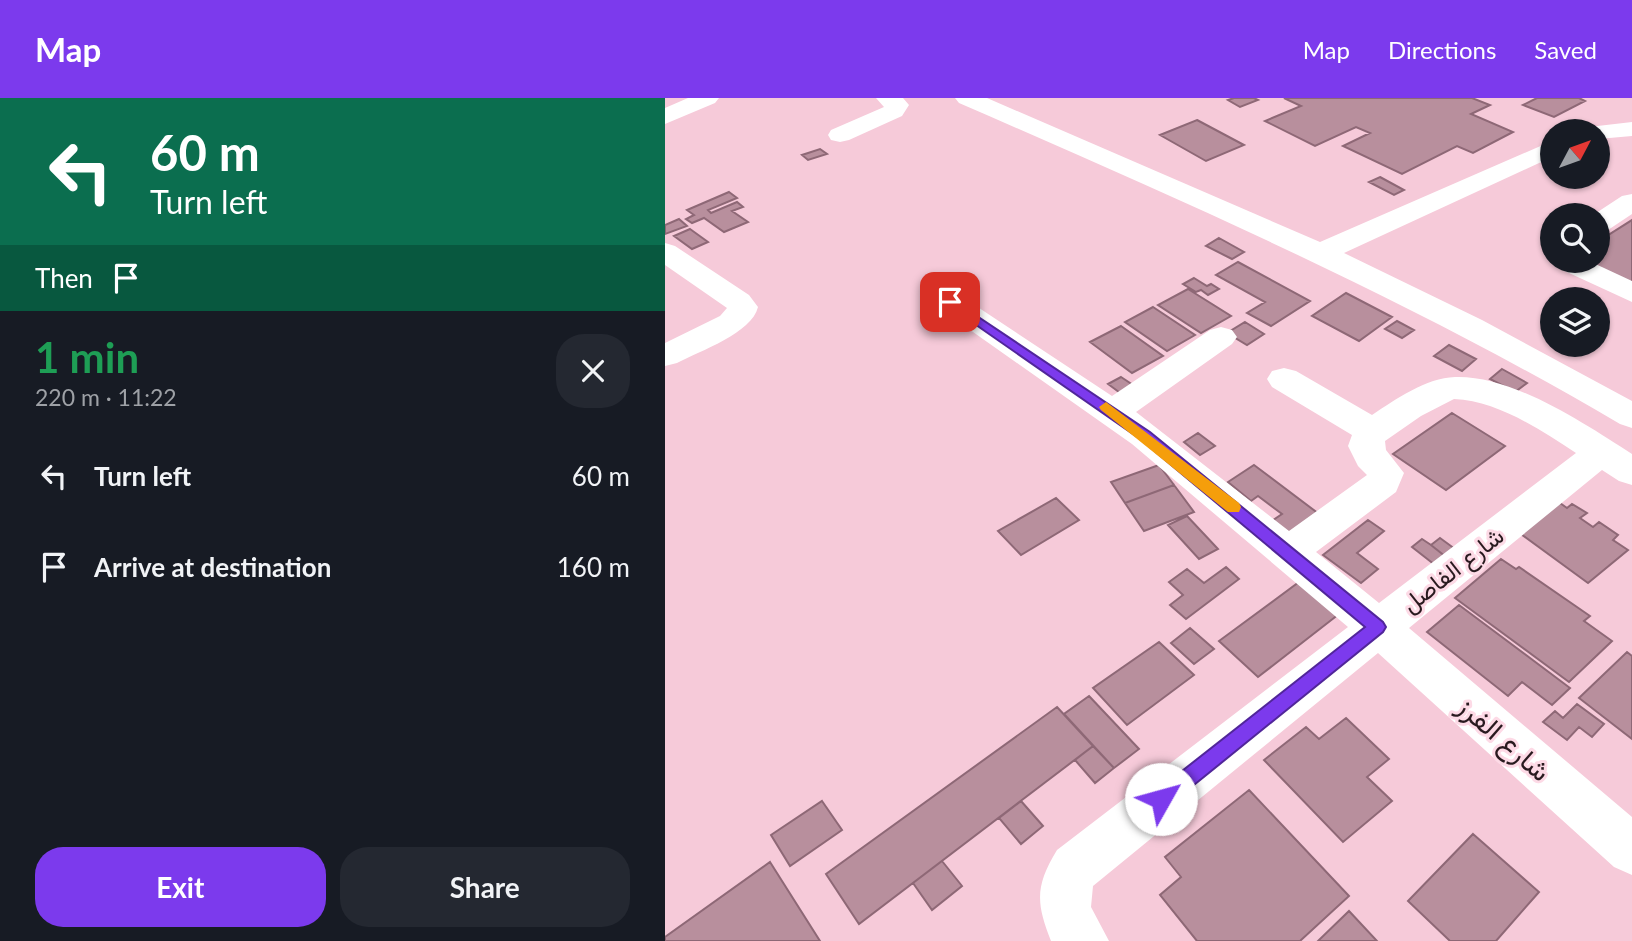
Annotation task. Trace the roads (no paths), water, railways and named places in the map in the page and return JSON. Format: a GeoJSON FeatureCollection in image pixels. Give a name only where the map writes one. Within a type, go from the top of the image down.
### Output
{"type":"FeatureCollection","features":[{"type":"Feature","properties":{"kind":"street"},"geometry":{"type":"LineString","coordinates":[[665,117],[708,98]]}},
{"type":"Feature","properties":{"kind":"street"},"geometry":{"type":"LineString","coordinates":[[840,135],[894,111],[897,105],[888,98]]}},
{"type":"Feature","properties":{"kind":"street"},"geometry":{"type":"LineString","coordinates":[[967,98],[1322,252],[1447,314],[1632,416]]}},
{"type":"Feature","properties":{"kind":"street"},"geometry":{"type":"LineString","coordinates":[[1610,131],[1632,130]]}},
{"type":"Feature","properties":{"kind":"street"},"geometry":{"type":"LineString","coordinates":[[1322,252],[1540,153]]}},
{"type":"Feature","properties":{"kind":"street"},"geometry":{"type":"LineString","coordinates":[[1610,216],[1632,202]]}},
{"type":"Feature","properties":{"kind":"street"},"geometry":{"type":"LineString","coordinates":[[665,252],[743,307],[741,315],[731,323],[665,356]]}},
{"type":"Feature","properties":{"kind":"street"},"geometry":{"type":"LineString","coordinates":[[1591,273],[1632,293]]}},
{"type":"Feature","properties":{"kind":"street","name":"شارع الفرز"},"geometry":{"type":"LineString","coordinates":[[950,302],[1113,412],[1288,552],[1632,850]]}},
{"type":"Feature","properties":{"kind":"street"},"geometry":{"type":"LineString","coordinates":[[1113,412],[1221,337]]}},
{"type":"Feature","properties":{"kind":"street"},"geometry":{"type":"LineString","coordinates":[[1284,379],[1374,432]]}},
{"type":"Feature","properties":{"kind":"street"},"geometry":{"type":"LineString","coordinates":[[1288,552],[1383,483],[1386,473],[1371,457],[1366,446],[1374,432],[1440,391],[1464,387],[1500,397],[1617,462]]}},
{"type":"Feature","properties":{"kind":"street","name":"شارع الفاصل"},"geometry":{"type":"LineString","coordinates":[[1082,941],[1065,916],[1063,903],[1064,889],[1075,868],[1377,627],[1617,462]]}}]}
